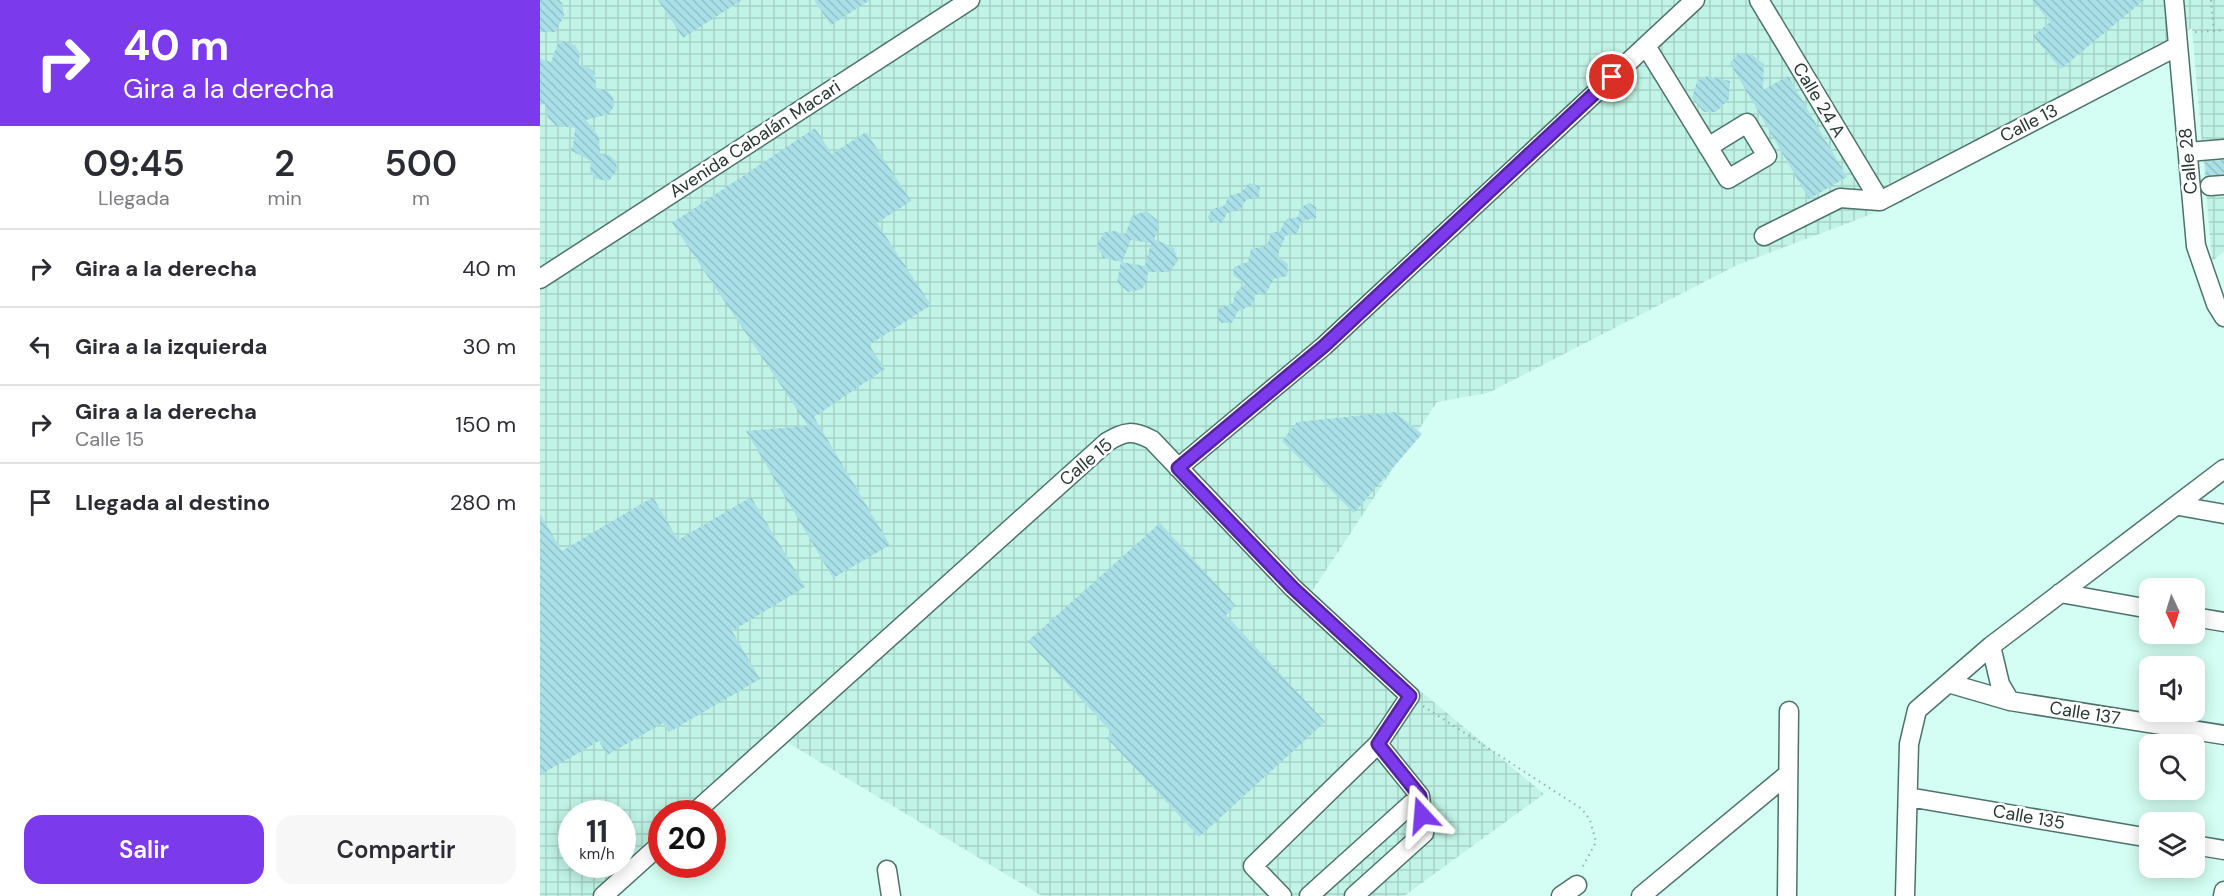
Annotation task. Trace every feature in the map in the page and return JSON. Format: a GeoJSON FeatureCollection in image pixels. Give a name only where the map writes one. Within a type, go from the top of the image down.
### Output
{"type":"FeatureCollection","features":[{"type":"Feature","properties":{"kind":"street","name":"Avenida Cabalán Macari"},"geometry":{"type":"LineString","coordinates":[[540,279],[970,0]]}},
{"type":"Feature","properties":{"kind":"street"},"geometry":{"type":"LineString","coordinates":[[1282,896],[1253,866],[1378,744],[1410,696],[1293,588],[1178,468],[1324,346],[1695,0]]}},
{"type":"Feature","properties":{"kind":"street","name":"Calle 24 A"},"geometry":{"type":"LineString","coordinates":[[1759,0],[1880,201]]}},
{"type":"Feature","properties":{"kind":"street","name":"Calle 28"},"geometry":{"type":"LineString","coordinates":[[2174,0],[2196,246],[2216,304],[2224,317]]}},
{"type":"Feature","properties":{"kind":"street"},"geometry":{"type":"LineString","coordinates":[[1646,46],[1708,147]]}},
{"type":"Feature","properties":{"kind":"street","name":"Calle 13"},"geometry":{"type":"LineString","coordinates":[[1880,201],[2178,46]]}},
{"type":"Feature","properties":{"kind":"street"},"geometry":{"type":"LineString","coordinates":[[2188,152],[2224,149]]}},
{"type":"Feature","properties":{"kind":"street"},"geometry":{"type":"LineString","coordinates":[[1764,236],[1840,198],[1880,201]]}},
{"type":"Feature","properties":{"kind":"street","name":"Calle 15"},"geometry":{"type":"LineString","coordinates":[[708,800],[1107,442],[1122,432],[1135,431],[1152,440],[1178,468]]}},
{"type":"Feature","properties":{"kind":"street"},"geometry":{"type":"LineString","coordinates":[[1905,896],[1910,744],[1917,710],[1991,646],[2224,470]]}},
{"type":"Feature","properties":{"kind":"street"},"geometry":{"type":"LineString","coordinates":[[2179,506],[2224,514]]}},
{"type":"Feature","properties":{"kind":"street"},"geometry":{"type":"LineString","coordinates":[[2060,593],[2139,607]]}},
{"type":"Feature","properties":{"kind":"street"},"geometry":{"type":"LineString","coordinates":[[2205,619],[2224,622]]}},
{"type":"Feature","properties":{"kind":"street"},"geometry":{"type":"LineString","coordinates":[[1991,646],[1996,675],[2010,701]]}},
{"type":"Feature","properties":{"kind":"street","name":"Calle 137"},"geometry":{"type":"LineString","coordinates":[[1948,683],[2010,701],[2224,735]]}},
{"type":"Feature","properties":{"kind":"street"},"geometry":{"type":"LineString","coordinates":[[1787,896],[1789,711]]}},
{"type":"Feature","properties":{"kind":"street"},"geometry":{"type":"LineString","coordinates":[[1354,896],[1424,833],[1420,796],[1378,744]]}},
{"type":"Feature","properties":{"kind":"street"},"geometry":{"type":"LineString","coordinates":[[1641,896],[1788,774]]}},
{"type":"Feature","properties":{"kind":"street"},"geometry":{"type":"LineString","coordinates":[[1309,896],[1420,796]]}},
{"type":"Feature","properties":{"kind":"street","name":"Calle 135"},"geometry":{"type":"LineString","coordinates":[[1908,797],[2139,835]]}},
{"type":"Feature","properties":{"kind":"street"},"geometry":{"type":"LineString","coordinates":[[2205,847],[2224,850]]}},
{"type":"Feature","properties":{"kind":"street"},"geometry":{"type":"LineString","coordinates":[[603,896],[648,856]]}},
{"type":"Feature","properties":{"kind":"street"},"geometry":{"type":"LineString","coordinates":[[887,870],[891,896]]}},
{"type":"Feature","properties":{"kind":"street"},"geometry":{"type":"LineString","coordinates":[[1561,896],[1576,890]]}},
{"type":"Feature","properties":{"kind":"street"},"geometry":{"type":"LineString","coordinates":[[2223,896],[2224,891]]}},
{"type":"Feature","properties":{"kind":"path"},"geometry":{"type":"LineString","coordinates":[[2211,0],[2214,31]]}},
{"type":"Feature","properties":{"kind":"path"},"geometry":{"type":"LineString","coordinates":[[2195,32],[2224,30]]}},
{"type":"Feature","properties":{"kind":"path"},"geometry":{"type":"LineString","coordinates":[[1410,696],[1442,721],[1582,809],[1590,820],[1596,842],[1584,862],[1576,890]]}},
{"type":"Feature","properties":{"kind":"shaded area"},"geometry":{"type":"Polygon","coordinates":[[[540,0],[2224,0],[2224,252],[2212,261],[2192,28],[1901,203],[1737,265],[1488,393],[1437,402],[1311,593],[1380,657],[1544,794],[1404,896],[1042,896],[772,733],[706,800],[648,800],[648,858],[636,870],[636,800],[558,800],[558,878],[629,878],[611,896],[540,896],[540,0]]]}},
{"type":"Feature","properties":{"kind":"building"},"geometry":{"type":"Polygon","coordinates":[[[540,0],[559,0],[562,3],[564,16],[555,32],[540,32],[540,0]]]}},
{"type":"Feature","properties":{"kind":"building"},"geometry":{"type":"Polygon","coordinates":[[[658,0],[742,0],[683,38],[658,0]]]}},
{"type":"Feature","properties":{"kind":"building"},"geometry":{"type":"Polygon","coordinates":[[[814,0],[870,0],[831,25],[814,0]]]}},
{"type":"Feature","properties":{"kind":"building"},"geometry":{"type":"Polygon","coordinates":[[[2032,0],[2144,0],[2061,69],[2033,36],[2050,22],[2032,0]]]}},
{"type":"Feature","properties":{"kind":"building"},"geometry":{"type":"Polygon","coordinates":[[[559,40],[575,45],[580,53],[579,65],[588,67],[595,73],[596,88],[606,90],[613,97],[614,106],[609,114],[586,120],[599,137],[600,153],[609,155],[616,161],[617,170],[609,181],[596,179],[590,172],[591,161],[570,150],[573,147],[575,128],[555,125],[548,118],[545,104],[540,105],[540,59],[551,62],[559,40]]]}},
{"type":"Feature","properties":{"kind":"building"},"geometry":{"type":"Polygon","coordinates":[[[1750,53],[1764,64],[1763,90],[1788,76],[1847,177],[1809,199],[1730,63],[1738,54],[1750,53]]]}},
{"type":"Feature","properties":{"kind":"building"},"geometry":{"type":"Polygon","coordinates":[[[1707,76],[1730,81],[1729,99],[1716,112],[1704,112],[1692,98],[1697,81],[1707,76]]]}},
{"type":"Feature","properties":{"kind":"building"},"geometry":{"type":"Polygon","coordinates":[[[815,128],[832,154],[866,132],[911,201],[877,223],[931,305],[869,345],[885,369],[814,417],[890,545],[833,578],[746,431],[808,426],[672,223],[815,128]]]}},
{"type":"Feature","properties":{"kind":"building"},"geometry":{"type":"Polygon","coordinates":[[[2224,160],[2224,174],[2206,176],[2205,162],[2224,160]]]}},
{"type":"Feature","properties":{"kind":"building"},"geometry":{"type":"Polygon","coordinates":[[[1249,183],[1260,186],[1259,197],[1246,200],[1240,210],[1227,213],[1222,223],[1211,222],[1208,217],[1212,209],[1224,206],[1229,196],[1242,192],[1249,183]]]}},
{"type":"Feature","properties":{"kind":"building"},"geometry":{"type":"Polygon","coordinates":[[[1309,203],[1316,207],[1316,218],[1302,221],[1297,234],[1286,235],[1277,256],[1288,264],[1287,276],[1274,279],[1266,293],[1256,294],[1251,306],[1238,311],[1232,323],[1222,323],[1217,318],[1219,308],[1233,303],[1235,293],[1245,284],[1233,275],[1234,267],[1248,262],[1251,249],[1267,246],[1271,233],[1280,231],[1286,219],[1298,217],[1301,207],[1309,203]]]}},
{"type":"Feature","properties":{"kind":"building"},"geometry":{"type":"Polygon","coordinates":[[[1146,211],[1157,220],[1158,230],[1154,239],[1174,248],[1178,261],[1169,272],[1148,272],[1147,281],[1142,289],[1128,292],[1117,282],[1121,262],[1145,266],[1151,243],[1131,240],[1122,262],[1103,258],[1097,244],[1105,232],[1115,231],[1125,235],[1132,216],[1146,211]]]}},
{"type":"Feature","properties":{"kind":"building"},"geometry":{"type":"Polygon","coordinates":[[[1395,412],[1422,434],[1354,513],[1282,441],[1297,422],[1395,412]]]}},
{"type":"Feature","properties":{"kind":"building"},"geometry":{"type":"Polygon","coordinates":[[[653,497],[678,540],[751,497],[805,587],[732,631],[760,679],[669,732],[663,723],[607,755],[599,741],[540,775],[540,514],[562,551],[653,497]]]}},
{"type":"Feature","properties":{"kind":"building"},"geometry":{"type":"Polygon","coordinates":[[[1160,523],[1236,606],[1226,615],[1325,722],[1199,837],[1107,738],[1112,733],[1028,641],[1160,523]]]}},
{"type":"Feature","properties":{"kind":"route"},"geometry":{"type":"LineString","coordinates":[[1422,815],[1420,796],[1378,744],[1410,696],[1293,588],[1178,468],[1324,346],[1612,77]]}}]}
